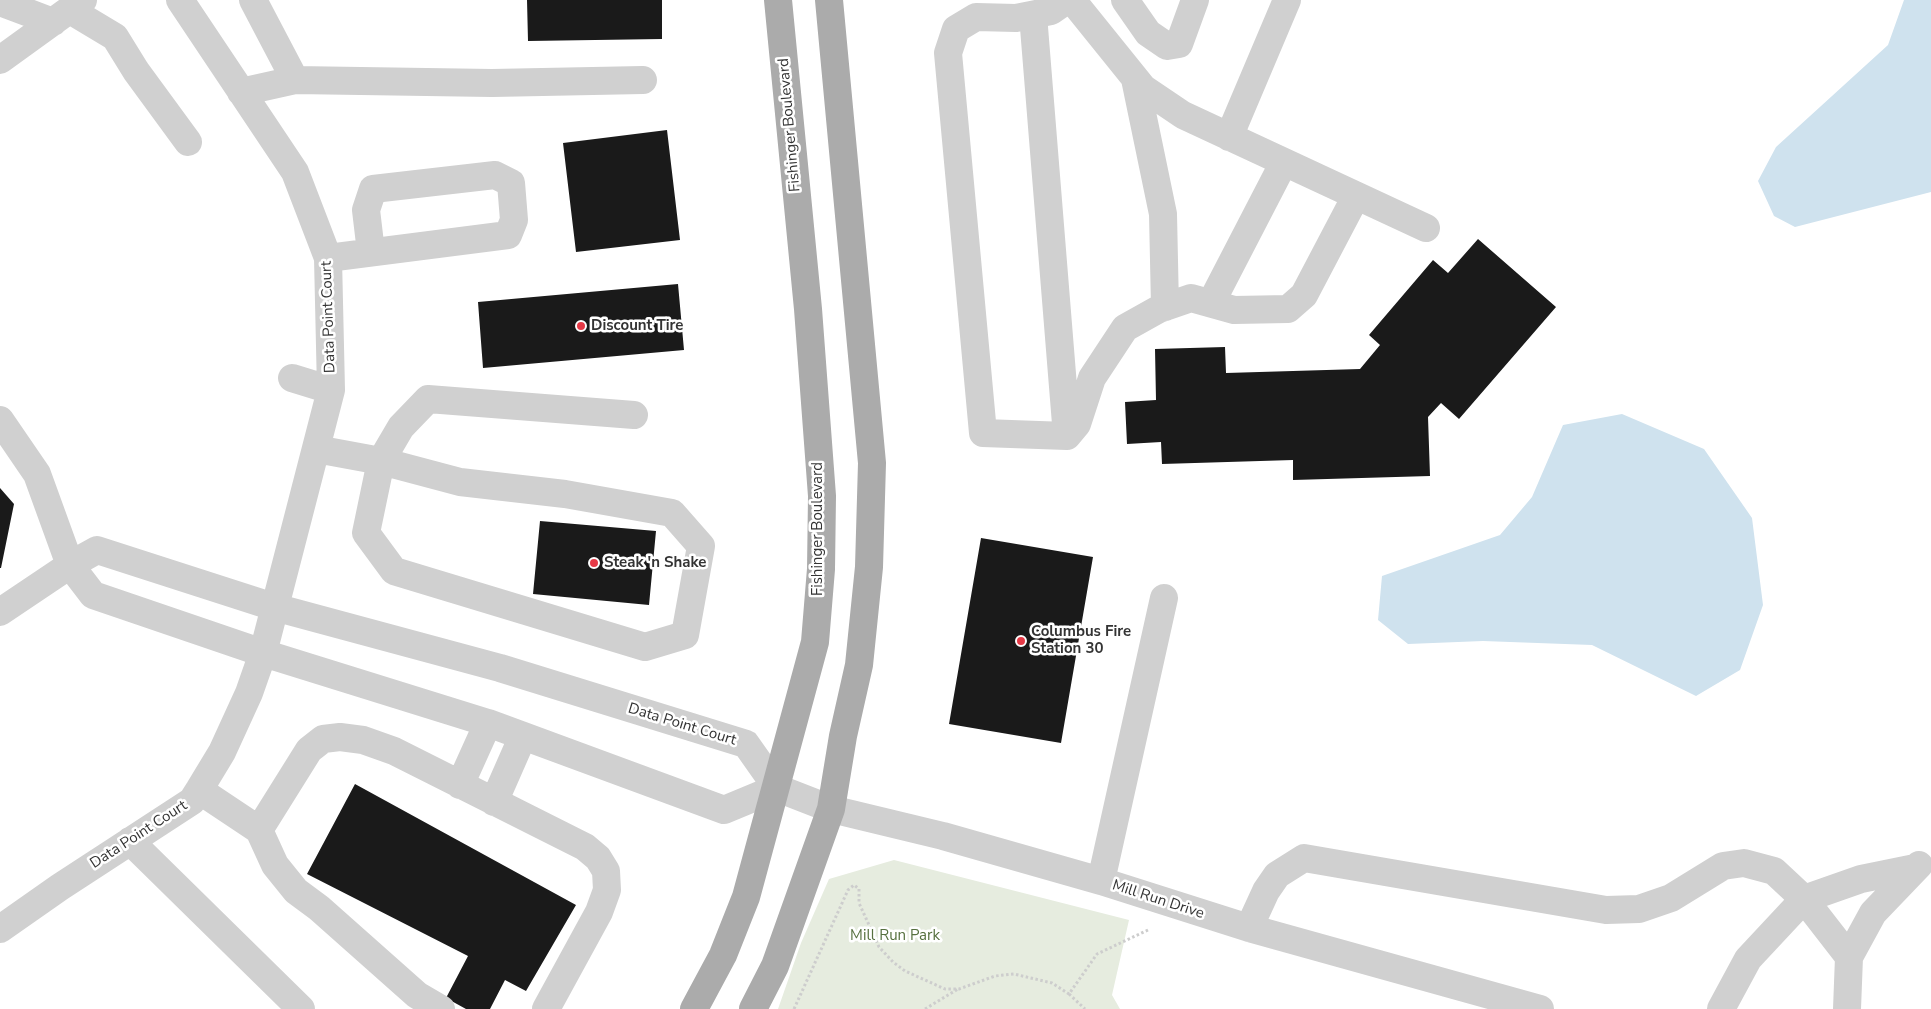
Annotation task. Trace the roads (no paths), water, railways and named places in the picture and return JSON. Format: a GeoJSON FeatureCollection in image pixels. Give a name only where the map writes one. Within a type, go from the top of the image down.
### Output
{"type":"FeatureCollection","features":[{"type":"Feature","properties":{"kind":"main road","name":"Fishinger Boulevard"},"geometry":{"type":"LineString","coordinates":[[694,1009],[723,955],[746,898],[815,642],[821,569],[822,496],[808,309],[778,0]]}},
{"type":"Feature","properties":{"kind":"main road"},"geometry":{"type":"LineString","coordinates":[[753,1009],[775,966],[831,809],[843,736],[859,665],[869,567],[872,463],[829,0]]}},
{"type":"Feature","properties":{"kind":"street","name":"Data Point Court"},"geometry":{"type":"LineString","coordinates":[[0,929],[60,887],[192,801],[199,790],[222,752],[250,693],[263,653],[331,390],[328,258],[295,172],[180,0]]}},
{"type":"Feature","properties":{"kind":"street"},"geometry":{"type":"LineString","coordinates":[[253,0],[295,80]]}},
{"type":"Feature","properties":{"kind":"street"},"geometry":{"type":"LineString","coordinates":[[1067,0],[1051,11],[1033,15],[1016,18],[976,17],[956,28],[948,53],[983,433],[1067,436]]}},
{"type":"Feature","properties":{"kind":"street"},"geometry":{"type":"LineString","coordinates":[[1072,0],[1143,88],[1183,115],[1426,228]]}},
{"type":"Feature","properties":{"kind":"street"},"geometry":{"type":"LineString","coordinates":[[1125,0],[1148,33],[1167,46],[1180,44],[1195,0]]}},
{"type":"Feature","properties":{"kind":"street"},"geometry":{"type":"LineString","coordinates":[[1229,137],[1287,0]]}},
{"type":"Feature","properties":{"kind":"street"},"geometry":{"type":"LineString","coordinates":[[0,2],[69,11],[115,37],[136,71],[188,142]]}},
{"type":"Feature","properties":{"kind":"street"},"geometry":{"type":"LineString","coordinates":[[0,60],[69,11]]}},
{"type":"Feature","properties":{"kind":"street"},"geometry":{"type":"LineString","coordinates":[[1033,15],[1067,436]]}},
{"type":"Feature","properties":{"kind":"street"},"geometry":{"type":"LineString","coordinates":[[1135,79],[1163,214],[1165,307]]}},
{"type":"Feature","properties":{"kind":"street"},"geometry":{"type":"LineString","coordinates":[[241,92],[295,80],[492,84],[643,80]]}},
{"type":"Feature","properties":{"kind":"street"},"geometry":{"type":"LineString","coordinates":[[1211,303],[1284,162]]}},
{"type":"Feature","properties":{"kind":"street"},"geometry":{"type":"LineString","coordinates":[[328,258],[508,235],[514,220],[511,183],[495,175],[373,189],[366,210],[371,252]]}},
{"type":"Feature","properties":{"kind":"street"},"geometry":{"type":"LineString","coordinates":[[1067,436],[1077,424],[1092,378],[1126,328],[1165,307],[1192,298],[1234,310],[1288,309],[1304,295],[1356,196]]}},
{"type":"Feature","properties":{"kind":"street"},"geometry":{"type":"LineString","coordinates":[[292,378],[331,390]]}},
{"type":"Feature","properties":{"kind":"street"},"geometry":{"type":"LineString","coordinates":[[316,449],[381,461],[460,482],[565,494],[672,514],[702,546],[685,635],[645,647],[394,571],[366,533],[381,461],[401,427],[428,399],[634,415]]}},
{"type":"Feature","properties":{"kind":"street"},"geometry":{"type":"LineString","coordinates":[[0,420],[37,474],[70,564],[93,596],[263,653],[488,723],[724,810],[777,788]]}},
{"type":"Feature","properties":{"kind":"street"},"geometry":{"type":"LineString","coordinates":[[0,612],[70,564],[96,550],[274,607]]}},
{"type":"Feature","properties":{"kind":"street"},"geometry":{"type":"LineString","coordinates":[[1101,882],[1164,598]]}},
{"type":"Feature","properties":{"kind":"street","name":"Data Point Court"},"geometry":{"type":"LineString","coordinates":[[274,607],[500,668],[746,744],[777,788]]}},
{"type":"Feature","properties":{"kind":"street"},"geometry":{"type":"LineString","coordinates":[[460,785],[488,723]]}},
{"type":"Feature","properties":{"kind":"street"},"geometry":{"type":"LineString","coordinates":[[259,830],[308,750],[323,739],[340,736],[363,740],[394,751],[585,848],[598,858],[606,871],[607,890],[599,912],[546,1009]]}},
{"type":"Feature","properties":{"kind":"street"},"geometry":{"type":"LineString","coordinates":[[494,802],[522,736]]}},
{"type":"Feature","properties":{"kind":"street","name":"Mill Run Drive"},"geometry":{"type":"LineString","coordinates":[[777,788],[831,809],[944,836],[1249,928],[1540,1009]]}},
{"type":"Feature","properties":{"kind":"street"},"geometry":{"type":"LineString","coordinates":[[199,790],[259,830],[275,865],[296,891],[319,908],[417,995],[441,1009]]}},
{"type":"Feature","properties":{"kind":"street"},"geometry":{"type":"LineString","coordinates":[[130,841],[301,1009]]}},
{"type":"Feature","properties":{"kind":"street"},"geometry":{"type":"LineString","coordinates":[[1249,928],[1266,891],[1277,874],[1304,858],[1606,910],[1639,909],[1671,898],[1723,866],[1744,863],[1774,871],[1804,899],[1849,957]]}},
{"type":"Feature","properties":{"kind":"street"},"geometry":{"type":"LineString","coordinates":[[1721,1009],[1748,959],[1804,899],[1861,879],[1923,863]]}},
{"type":"Feature","properties":{"kind":"street"},"geometry":{"type":"LineString","coordinates":[[1847,1009],[1849,957],[1873,913],[1923,863]]}},
{"type":"Feature","properties":{"kind":"water"},"geometry":{"type":"Polygon","coordinates":[[[1904,0],[1931,0],[1931,192],[1795,227],[1774,216],[1758,181],[1776,147],[1888,45],[1904,0]]]}},
{"type":"Feature","properties":{"kind":"water"},"geometry":{"type":"Polygon","coordinates":[[[1622,414],[1704,449],[1752,518],[1763,605],[1740,670],[1696,696],[1592,645],[1483,641],[1408,644],[1378,620],[1382,576],[1500,535],[1532,497],[1563,425],[1622,414]]]}},
{"type":"Feature","properties":{"kind":"place","name":"Discount Tire"},"geometry":{"type":"Point","coordinates":[581,326]}},
{"type":"Feature","properties":{"kind":"place","name":"Steak 'n Shake"},"geometry":{"type":"Point","coordinates":[594,563]}},
{"type":"Feature","properties":{"kind":"place","name":"Columbus Fire Station 30"},"geometry":{"type":"Point","coordinates":[1021,641]}},
{"type":"Feature","properties":{"kind":"park label","name":"Mill Run Park"},"geometry":{"type":"Point","coordinates":[895,936]}}]}
